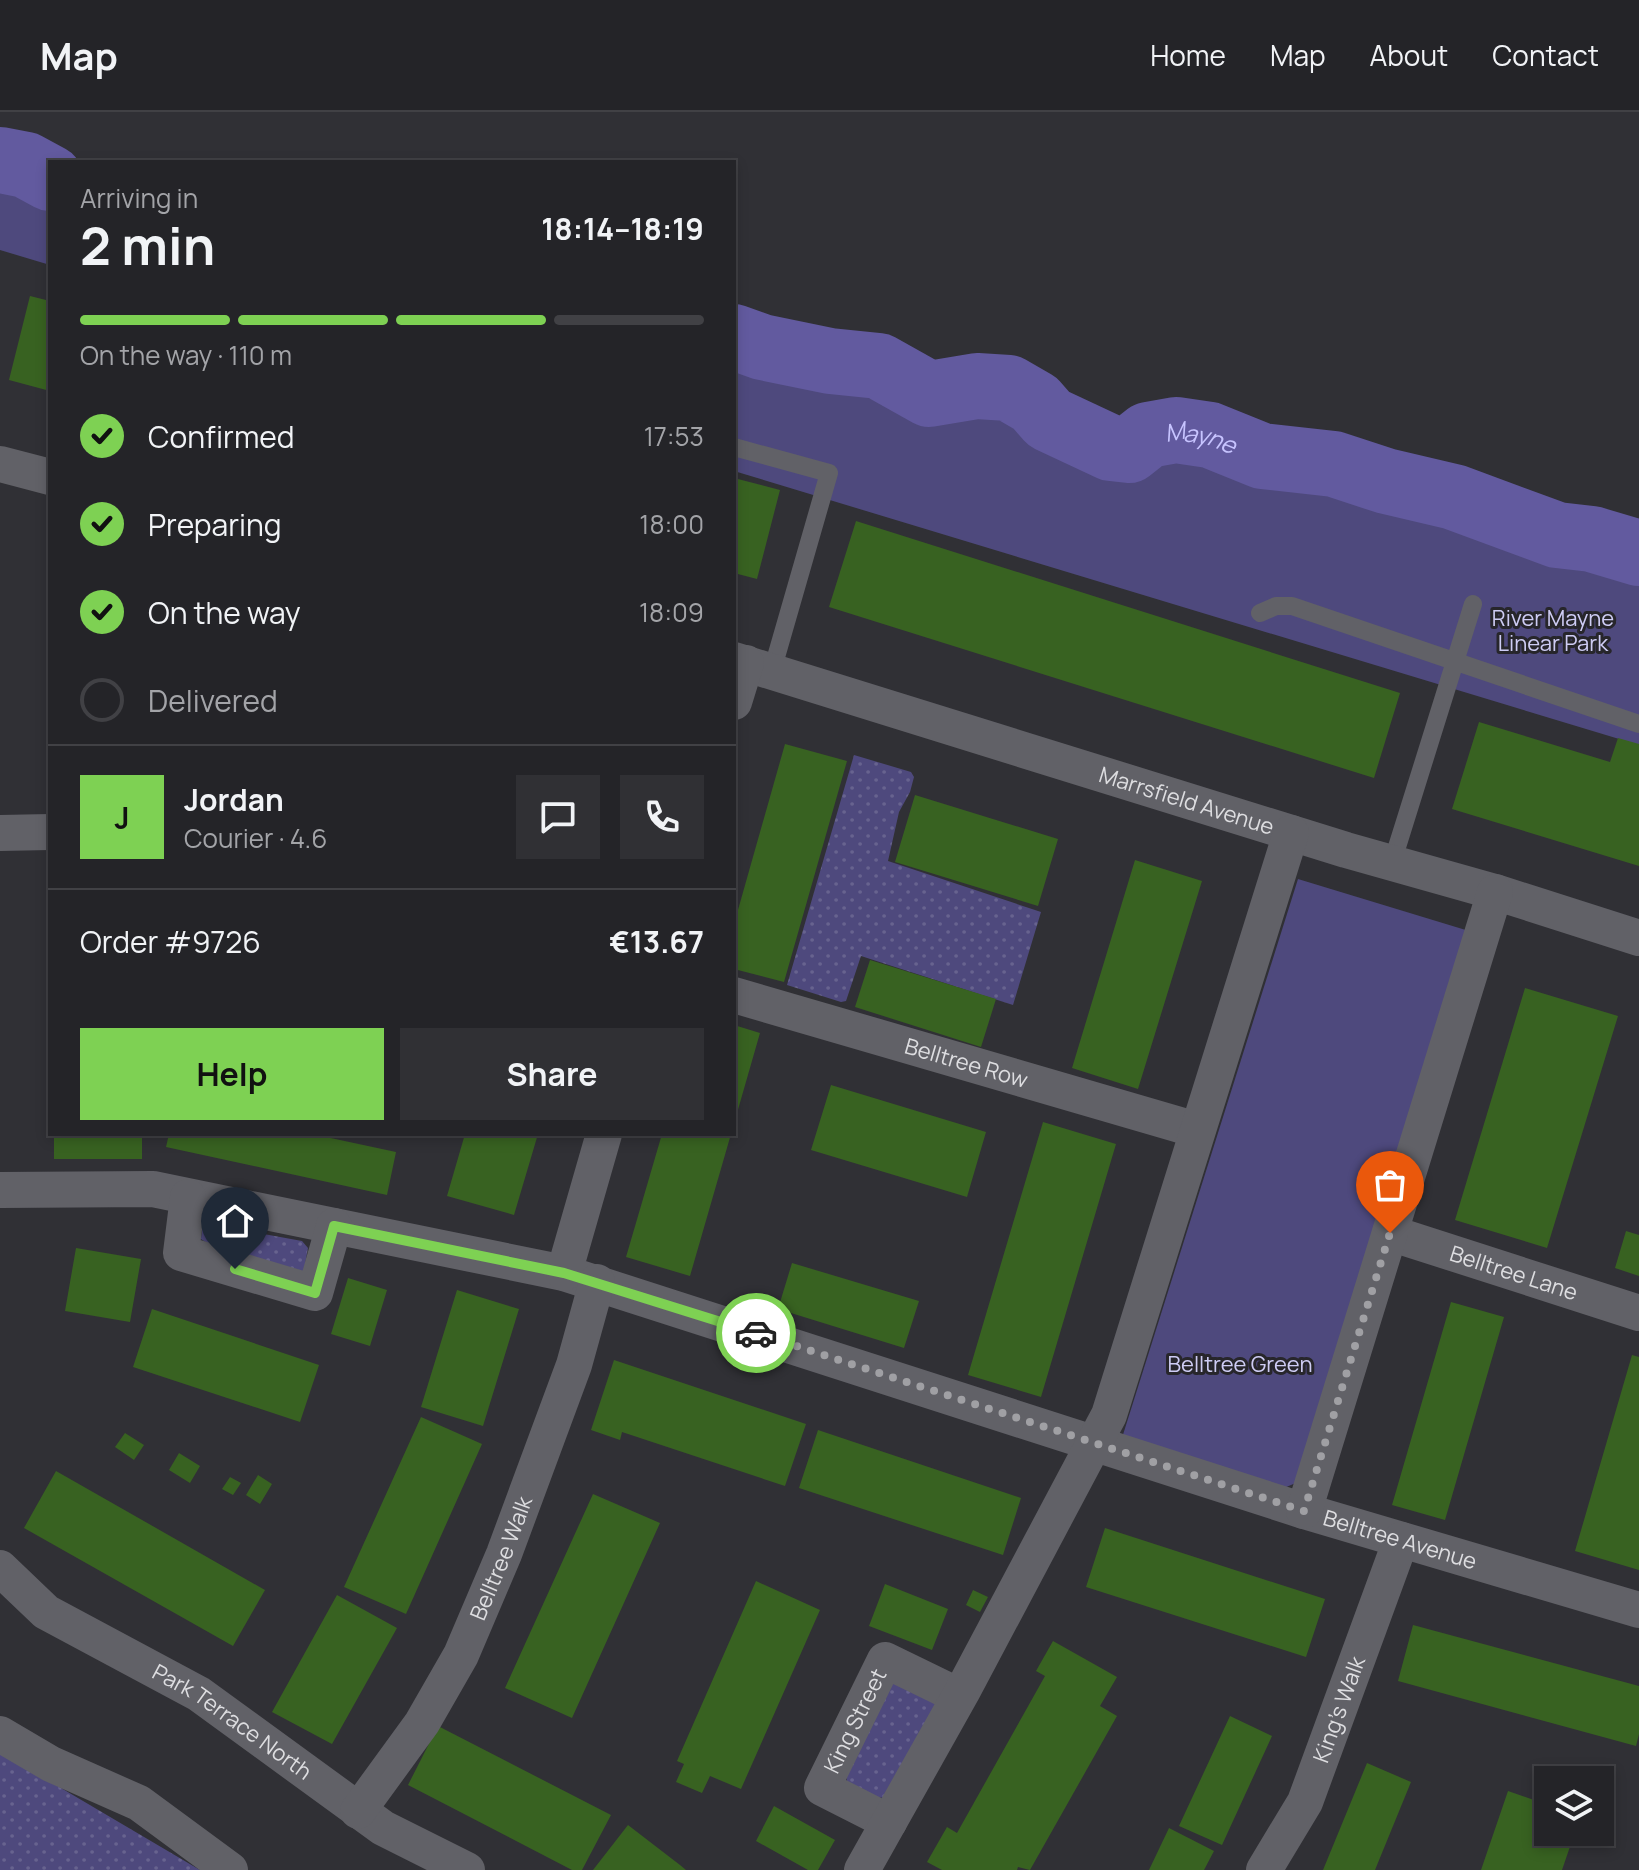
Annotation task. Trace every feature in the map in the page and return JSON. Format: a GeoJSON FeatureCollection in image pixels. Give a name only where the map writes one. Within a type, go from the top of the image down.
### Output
{"type":"FeatureCollection","features":[{"type":"Feature","properties":{"kind":"street"},"geometry":{"type":"LineString","coordinates":[[0,464],[48,476]]}},
{"type":"Feature","properties":{"kind":"street"},"geometry":{"type":"LineString","coordinates":[[736,698],[751,665]]}},
{"type":"Feature","properties":{"kind":"street","name":"Marrsfield Avenue"},"geometry":{"type":"LineString","coordinates":[[751,665],[1639,938]]}},
{"type":"Feature","properties":{"kind":"street"},"geometry":{"type":"LineString","coordinates":[[0,833],[48,832]]}},
{"type":"Feature","properties":{"kind":"street"},"geometry":{"type":"LineString","coordinates":[[862,1870],[1109,1415],[1291,833]]}},
{"type":"Feature","properties":{"kind":"street"},"geometry":{"type":"LineString","coordinates":[[1304,1511],[1495,892]]}},
{"type":"Feature","properties":{"kind":"street","name":"Belltree Row"},"geometry":{"type":"LineString","coordinates":[[736,996],[1197,1130]]}},
{"type":"Feature","properties":{"kind":"street","name":"Belltree Walk"},"geometry":{"type":"LineString","coordinates":[[358,1811],[422,1723],[461,1655],[504,1554],[574,1365],[580,1277],[604,1136]]}},
{"type":"Feature","properties":{"kind":"street","name":"Belltree Avenue"},"geometry":{"type":"LineString","coordinates":[[0,1190],[153,1189],[580,1277],[1304,1511],[1639,1610]]}},
{"type":"Feature","properties":{"kind":"street"},"geometry":{"type":"LineString","coordinates":[[188,1197],[181,1253],[315,1293],[334,1226]]}},
{"type":"Feature","properties":{"kind":"street","name":"Belltree Lane"},"geometry":{"type":"LineString","coordinates":[[1390,1233],[1639,1313]]}},
{"type":"Feature","properties":{"kind":"street","name":"King's Walk"},"geometry":{"type":"LineString","coordinates":[[1264,1870],[1305,1802],[1401,1540]]}},
{"type":"Feature","properties":{"kind":"street","name":"Park Terrace North"},"geometry":{"type":"LineString","coordinates":[[0,1568],[46,1612],[199,1694],[383,1828],[467,1870]]}},
{"type":"Feature","properties":{"kind":"street","name":"King Street"},"geometry":{"type":"LineString","coordinates":[[889,1822],[822,1788],[885,1660],[959,1696]]}},
{"type":"Feature","properties":{"kind":"street"},"geometry":{"type":"LineString","coordinates":[[0,1734],[51,1764],[139,1803],[230,1870]]}},
{"type":"Feature","properties":{"kind":"lane"},"geometry":{"type":"LineString","coordinates":[[736,448],[829,473],[751,665]]}},
{"type":"Feature","properties":{"kind":"lane"},"geometry":{"type":"LineString","coordinates":[[1392,863],[1473,604]]}},
{"type":"Feature","properties":{"kind":"lane"},"geometry":{"type":"LineString","coordinates":[[1260,613],[1276,606],[1292,606],[1639,724]]}},
{"type":"Feature","properties":{"kind":"green space"},"geometry":{"type":"Polygon","coordinates":[[[0,166],[48,178],[48,264],[0,250],[0,166]]]}},
{"type":"Feature","properties":{"kind":"green space","name":"River Mayne Linear Park"},"geometry":{"type":"Polygon","coordinates":[[[736,344],[1639,564],[1639,745],[736,472],[736,344]]]}},
{"type":"Feature","properties":{"kind":"green space"},"geometry":{"type":"Polygon","coordinates":[[[854,755],[911,772],[914,777],[899,812],[888,861],[1041,912],[1013,1005],[861,956],[846,1001],[787,985],[854,755]]]}},
{"type":"Feature","properties":{"kind":"green space","name":"Belltree Green"},"geometry":{"type":"Polygon","coordinates":[[[1298,879],[1469,931],[1298,1482],[1277,1491],[1121,1441],[1298,879]]]}},
{"type":"Feature","properties":{"kind":"green space"},"geometry":{"type":"Polygon","coordinates":[[[203,1223],[302,1241],[308,1248],[304,1270],[298,1275],[207,1243],[201,1239],[203,1223]]]}},
{"type":"Feature","properties":{"kind":"green space"},"geometry":{"type":"Polygon","coordinates":[[[889,1684],[903,1684],[935,1702],[938,1720],[886,1798],[872,1797],[847,1783],[846,1772],[889,1684]]]}},
{"type":"Feature","properties":{"kind":"green space"},"geometry":{"type":"Polygon","coordinates":[[[0,1752],[200,1870],[0,1870],[0,1752]]]}},
{"type":"Feature","properties":{"kind":"building"},"geometry":{"type":"Polygon","coordinates":[[[30,296],[48,300],[48,390],[9,380],[30,296]]]}},
{"type":"Feature","properties":{"kind":"building"},"geometry":{"type":"Polygon","coordinates":[[[736,479],[780,490],[757,579],[736,574],[736,479]]]}},
{"type":"Feature","properties":{"kind":"building"},"geometry":{"type":"Polygon","coordinates":[[[856,521],[1400,693],[1374,778],[829,607],[856,521]]]}},
{"type":"Feature","properties":{"kind":"building"},"geometry":{"type":"Polygon","coordinates":[[[1479,722],[1610,762],[1618,738],[1639,744],[1639,866],[1452,809],[1479,722]]]}},
{"type":"Feature","properties":{"kind":"building"},"geometry":{"type":"Polygon","coordinates":[[[785,744],[847,761],[784,982],[736,970],[736,917],[785,744]]]}},
{"type":"Feature","properties":{"kind":"building"},"geometry":{"type":"Polygon","coordinates":[[[915,795],[1058,839],[1038,906],[895,862],[915,795]]]}},
{"type":"Feature","properties":{"kind":"building"},"geometry":{"type":"Polygon","coordinates":[[[1135,860],[1202,881],[1138,1089],[1072,1068],[1135,860]]]}},
{"type":"Feature","properties":{"kind":"building"},"geometry":{"type":"Polygon","coordinates":[[[870,960],[996,999],[981,1047],[855,1007],[870,960]]]}},
{"type":"Feature","properties":{"kind":"building"},"geometry":{"type":"Polygon","coordinates":[[[1525,988],[1618,1016],[1547,1248],[1455,1220],[1525,988]]]}},
{"type":"Feature","properties":{"kind":"building"},"geometry":{"type":"Polygon","coordinates":[[[736,1026],[760,1033],[736,1117],[736,1026]]]}},
{"type":"Feature","properties":{"kind":"building"},"geometry":{"type":"Polygon","coordinates":[[[831,1085],[986,1132],[967,1197],[811,1150],[831,1085]]]}},
{"type":"Feature","properties":{"kind":"building"},"geometry":{"type":"Polygon","coordinates":[[[1043,1122],[1116,1144],[1041,1397],[968,1375],[1043,1122]]]}},
{"type":"Feature","properties":{"kind":"building"},"geometry":{"type":"Polygon","coordinates":[[[54,1136],[142,1136],[142,1159],[54,1159],[54,1136]]]}},
{"type":"Feature","properties":{"kind":"building"},"geometry":{"type":"Polygon","coordinates":[[[169,1136],[321,1136],[396,1152],[387,1195],[166,1147],[169,1136]]]}},
{"type":"Feature","properties":{"kind":"building"},"geometry":{"type":"Polygon","coordinates":[[[464,1136],[537,1136],[514,1215],[447,1196],[464,1136]]]}},
{"type":"Feature","properties":{"kind":"building"},"geometry":{"type":"Polygon","coordinates":[[[661,1136],[730,1136],[690,1276],[626,1257],[661,1136]]]}},
{"type":"Feature","properties":{"kind":"building"},"geometry":{"type":"Polygon","coordinates":[[[1626,1231],[1639,1235],[1639,1276],[1615,1268],[1626,1231]]]}},
{"type":"Feature","properties":{"kind":"building"},"geometry":{"type":"Polygon","coordinates":[[[76,1248],[141,1259],[130,1322],[65,1311],[76,1248]]]}},
{"type":"Feature","properties":{"kind":"building"},"geometry":{"type":"Polygon","coordinates":[[[792,1263],[919,1301],[904,1348],[778,1309],[792,1263]]]}},
{"type":"Feature","properties":{"kind":"building"},"geometry":{"type":"Polygon","coordinates":[[[348,1278],[387,1290],[370,1346],[331,1334],[348,1278]]]}},
{"type":"Feature","properties":{"kind":"building"},"geometry":{"type":"Polygon","coordinates":[[[457,1290],[519,1309],[483,1426],[421,1407],[457,1290]]]}},
{"type":"Feature","properties":{"kind":"building"},"geometry":{"type":"Polygon","coordinates":[[[1451,1302],[1504,1317],[1445,1520],[1392,1505],[1451,1302]]]}},
{"type":"Feature","properties":{"kind":"building"},"geometry":{"type":"Polygon","coordinates":[[[152,1309],[319,1365],[300,1422],[133,1367],[152,1309]]]}},
{"type":"Feature","properties":{"kind":"building"},"geometry":{"type":"Polygon","coordinates":[[[1632,1355],[1639,1357],[1639,1570],[1575,1551],[1632,1355]]]}},
{"type":"Feature","properties":{"kind":"building"},"geometry":{"type":"Polygon","coordinates":[[[614,1360],[806,1424],[785,1486],[622,1432],[620,1440],[591,1430],[614,1360]]]}},
{"type":"Feature","properties":{"kind":"building"},"geometry":{"type":"Polygon","coordinates":[[[421,1417],[482,1444],[406,1614],[344,1587],[421,1417]]]}},
{"type":"Feature","properties":{"kind":"building"},"geometry":{"type":"Polygon","coordinates":[[[818,1430],[1021,1498],[1003,1555],[799,1488],[818,1430]]]}},
{"type":"Feature","properties":{"kind":"building"},"geometry":{"type":"Polygon","coordinates":[[[125,1433],[144,1445],[134,1460],[115,1447],[125,1433]]]}},
{"type":"Feature","properties":{"kind":"building"},"geometry":{"type":"Polygon","coordinates":[[[179,1453],[200,1466],[190,1483],[169,1470],[179,1453]]]}},
{"type":"Feature","properties":{"kind":"building"},"geometry":{"type":"Polygon","coordinates":[[[56,1471],[265,1590],[233,1646],[24,1528],[56,1471]]]}},
{"type":"Feature","properties":{"kind":"building"},"geometry":{"type":"Polygon","coordinates":[[[258,1475],[272,1484],[260,1504],[246,1495],[258,1475]]]}},
{"type":"Feature","properties":{"kind":"building"},"geometry":{"type":"Polygon","coordinates":[[[230,1477],[241,1483],[233,1495],[222,1489],[230,1477]]]}},
{"type":"Feature","properties":{"kind":"building"},"geometry":{"type":"Polygon","coordinates":[[[593,1494],[660,1523],[572,1718],[505,1688],[593,1494]]]}},
{"type":"Feature","properties":{"kind":"building"},"geometry":{"type":"Polygon","coordinates":[[[1105,1528],[1325,1599],[1306,1657],[1086,1587],[1105,1528]]]}},
{"type":"Feature","properties":{"kind":"building"},"geometry":{"type":"Polygon","coordinates":[[[756,1581],[820,1610],[741,1789],[710,1776],[702,1793],[676,1782],[684,1764],[677,1761],[756,1581]]]}},
{"type":"Feature","properties":{"kind":"building"},"geometry":{"type":"Polygon","coordinates":[[[885,1584],[948,1609],[932,1650],[869,1626],[885,1584]]]}},
{"type":"Feature","properties":{"kind":"building"},"geometry":{"type":"Polygon","coordinates":[[[973,1590],[988,1597],[980,1612],[966,1605],[973,1590]]]}},
{"type":"Feature","properties":{"kind":"building"},"geometry":{"type":"Polygon","coordinates":[[[337,1595],[397,1628],[332,1744],[272,1712],[337,1595]]]}},
{"type":"Feature","properties":{"kind":"building"},"geometry":{"type":"Polygon","coordinates":[[[1413,1625],[1639,1686],[1636,1746],[1398,1681],[1413,1625]]]}},
{"type":"Feature","properties":{"kind":"building"},"geometry":{"type":"Polygon","coordinates":[[[1053,1641],[1117,1677],[1100,1706],[1117,1716],[1030,1870],[1018,1867],[1017,1870],[942,1870],[927,1862],[947,1827],[957,1833],[1045,1676],[1036,1671],[1053,1641]]]}},
{"type":"Feature","properties":{"kind":"building"},"geometry":{"type":"Polygon","coordinates":[[[1230,1716],[1272,1736],[1222,1845],[1179,1826],[1230,1716]]]}},
{"type":"Feature","properties":{"kind":"building"},"geometry":{"type":"Polygon","coordinates":[[[438,1726],[611,1815],[582,1870],[572,1870],[408,1785],[438,1726]]]}},
{"type":"Feature","properties":{"kind":"building"},"geometry":{"type":"Polygon","coordinates":[[[1367,1763],[1411,1782],[1375,1870],[1323,1870],[1367,1763]]]}},
{"type":"Feature","properties":{"kind":"building"},"geometry":{"type":"Polygon","coordinates":[[[1508,1791],[1534,1800],[1534,1846],[1570,1846],[1562,1870],[1481,1870],[1508,1791]]]}},
{"type":"Feature","properties":{"kind":"building"},"geometry":{"type":"Polygon","coordinates":[[[774,1806],[835,1840],[818,1870],[808,1870],[756,1841],[774,1806]]]}},
{"type":"Feature","properties":{"kind":"building"},"geometry":{"type":"Polygon","coordinates":[[[628,1825],[680,1865],[686,1870],[593,1870],[628,1825]]]}},
{"type":"Feature","properties":{"kind":"building"},"geometry":{"type":"Polygon","coordinates":[[[1169,1828],[1214,1851],[1204,1870],[1149,1870],[1169,1828]]]}},
{"type":"Feature","properties":{"kind":"waterway","name":"Mayne"},"geometry":{"type":"LineString","coordinates":[[0,160],[26,165],[48,177]]}},
{"type":"Feature","properties":{"kind":"waterway","name":"Mayne"},"geometry":{"type":"LineString","coordinates":[[736,338],[762,347],[830,361],[879,366],[929,394],[977,386],[1009,388],[1035,403],[1049,419],[1111,448],[1129,450],[1148,435],[1176,430],[1210,435],[1262,456],[1334,464],[1386,481],[1454,497],[1557,535],[1592,539],[1639,553]]}},
{"type":"Feature","properties":{"kind":"way so far"},"geometry":{"type":"LineString","coordinates":[[756,1333],[1304,1511],[1390,1233]]}},
{"type":"Feature","properties":{"kind":"route"},"geometry":{"type":"LineString","coordinates":[[235,1269],[315,1293],[334,1226],[564,1273],[756,1333]]}}]}
